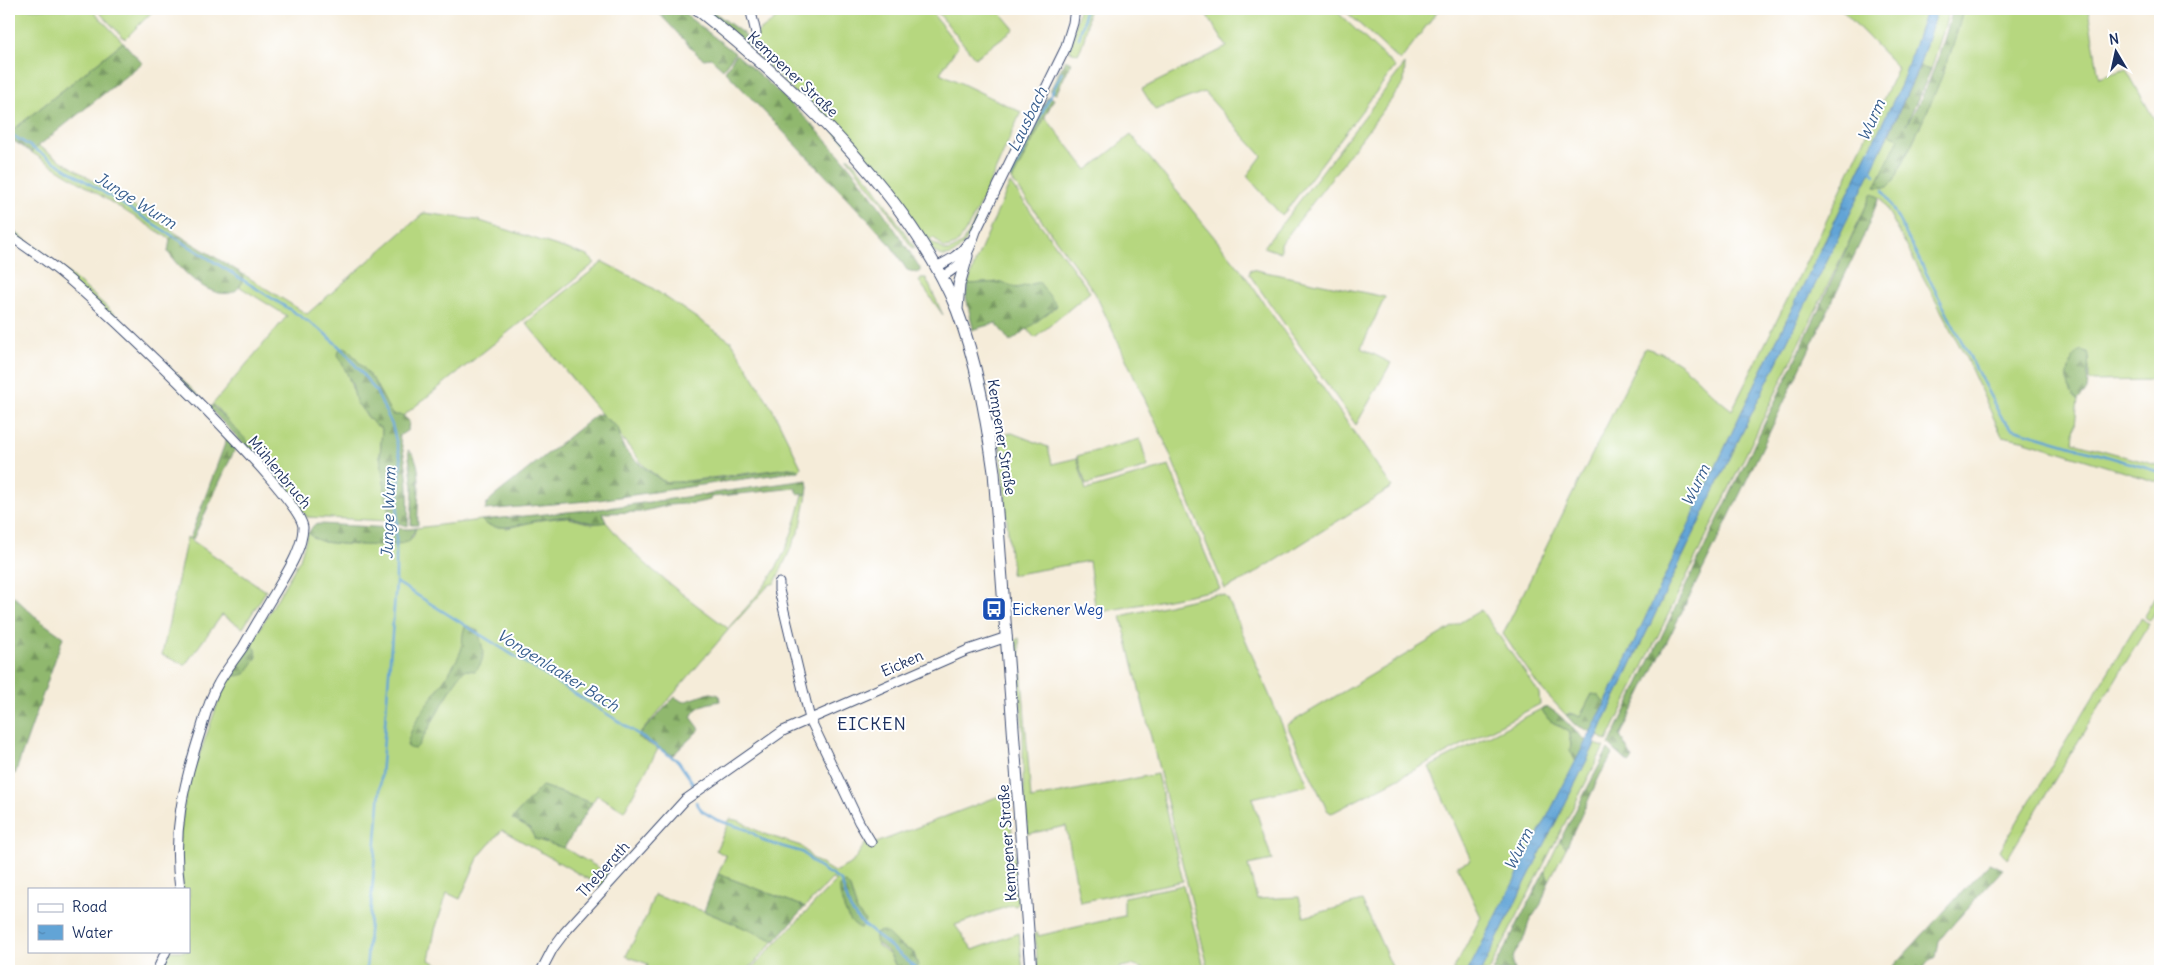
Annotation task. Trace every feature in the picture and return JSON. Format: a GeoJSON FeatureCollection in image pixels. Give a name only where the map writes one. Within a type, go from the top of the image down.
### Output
{"type":"FeatureCollection","features":[{"type":"Feature","properties":{"kind":"main road","name":"Kempener Straße"},"geometry":{"type":"LineString","coordinates":[[697,9],[760,61],[842,143],[890,199],[938,272],[957,311],[979,383],[991,448],[997,501],[1032,971]]}},
{"type":"Feature","properties":{"kind":"main road"},"geometry":{"type":"LineString","coordinates":[[957,311],[959,285],[967,256]]}},
{"type":"Feature","properties":{"kind":"street"},"geometry":{"type":"LineString","coordinates":[[753,9],[751,12],[756,33]]}},
{"type":"Feature","properties":{"kind":"street"},"geometry":{"type":"LineString","coordinates":[[938,272],[954,270],[967,256],[976,231],[1065,49],[1075,9]]}},
{"type":"Feature","properties":{"kind":"street"},"geometry":{"type":"LineString","coordinates":[[938,272],[963,251],[976,231]]}},
{"type":"Feature","properties":{"kind":"street","name":"Mühlenbruch"},"geometry":{"type":"LineString","coordinates":[[9,235],[65,276],[122,328],[250,454],[287,497],[303,521],[302,538],[296,554],[244,644],[218,684],[205,717],[185,783],[178,820],[176,864],[180,888]]}},
{"type":"Feature","properties":{"kind":"street"},"geometry":{"type":"LineString","coordinates":[[779,583],[779,590],[810,719],[871,842]]}},
{"type":"Feature","properties":{"kind":"street","name":"Eicken"},"geometry":{"type":"LineString","coordinates":[[695,793],[783,731],[968,650],[1007,637]]}},
{"type":"Feature","properties":{"kind":"street","name":"Theberath"},"geometry":{"type":"LineString","coordinates":[[541,971],[553,948],[565,932],[685,800],[695,793]]}},
{"type":"Feature","properties":{"kind":"street"},"geometry":{"type":"LineString","coordinates":[[157,971],[166,952]]}},
{"type":"Feature","properties":{"kind":"green space"},"geometry":{"type":"Polygon","coordinates":[[[9,9],[91,9],[123,42],[13,130],[9,127],[9,9]]]}},
{"type":"Feature","properties":{"kind":"green space"},"geometry":{"type":"Polygon","coordinates":[[[96,9],[155,9],[125,39],[96,9]]]}},
{"type":"Feature","properties":{"kind":"green space"},"geometry":{"type":"Polygon","coordinates":[[[655,9],[678,9],[735,53],[723,69],[711,58],[704,59],[655,9]]]}},
{"type":"Feature","properties":{"kind":"green space"},"geometry":{"type":"Polygon","coordinates":[[[702,9],[710,9],[750,40],[746,44],[702,9]]]}},
{"type":"Feature","properties":{"kind":"green space"},"geometry":{"type":"Polygon","coordinates":[[[789,9],[929,9],[958,46],[940,73],[1021,112],[971,223],[955,245],[944,248],[934,238],[926,240],[903,205],[883,181],[746,44],[750,38],[789,9]]]}},
{"type":"Feature","properties":{"kind":"green space"},"geometry":{"type":"Polygon","coordinates":[[[935,9],[997,9],[1014,29],[975,58],[935,9]]]}},
{"type":"Feature","properties":{"kind":"green space"},"geometry":{"type":"Polygon","coordinates":[[[1079,9],[1088,9],[1086,32],[1078,54],[1070,51],[1079,9]]]}},
{"type":"Feature","properties":{"kind":"green space"},"geometry":{"type":"Polygon","coordinates":[[[1203,9],[1334,9],[1395,67],[1282,216],[1247,176],[1262,156],[1204,92],[1155,110],[1142,89],[1227,47],[1203,9]]]}},
{"type":"Feature","properties":{"kind":"green space"},"geometry":{"type":"Polygon","coordinates":[[[1343,9],[1439,9],[1400,61],[1343,9]]]}},
{"type":"Feature","properties":{"kind":"green space"},"geometry":{"type":"Polygon","coordinates":[[[1841,9],[1927,9],[1901,85],[1742,411],[1605,704],[1592,694],[1580,717],[1570,713],[1566,715],[1538,685],[1503,634],[1645,348],[1673,359],[1683,366],[1732,410],[1822,230],[1898,68],[1841,9]]]}},
{"type":"Feature","properties":{"kind":"green space"},"geometry":{"type":"Polygon","coordinates":[[[1937,9],[1950,9],[1931,70],[1919,67],[1937,9]]]}},
{"type":"Feature","properties":{"kind":"green space"},"geometry":{"type":"Polygon","coordinates":[[[1953,9],[1963,9],[1950,53],[1924,118],[1894,181],[1888,187],[1875,187],[1899,138],[1889,134],[1919,67],[1931,70],[1906,125],[1914,111],[1928,83],[1953,9]]]}},
{"type":"Feature","properties":{"kind":"green space"},"geometry":{"type":"Polygon","coordinates":[[[1963,9],[2088,9],[2099,78],[2126,69],[2154,119],[2160,116],[2160,380],[2089,381],[2089,367],[2074,397],[2078,400],[2073,442],[2160,466],[2160,483],[2022,440],[2002,436],[1964,354],[1881,198],[1872,194],[1607,741],[1598,735],[1604,721],[1741,435],[1889,134],[1900,138],[1875,187],[1888,187],[1894,181],[1928,109],[1963,9]]]}},
{"type":"Feature","properties":{"kind":"green space"},"geometry":{"type":"Polygon","coordinates":[[[123,42],[142,63],[31,152],[9,138],[9,127],[13,130],[123,42]]]}},
{"type":"Feature","properties":{"kind":"green space"},"geometry":{"type":"Polygon","coordinates":[[[736,54],[792,105],[843,159],[883,212],[920,268],[920,271],[917,273],[907,270],[890,244],[871,223],[725,71],[736,54]]]}},
{"type":"Feature","properties":{"kind":"green space"},"geometry":{"type":"Polygon","coordinates":[[[1065,60],[1071,63],[1056,94],[1050,91],[1065,60]]]}},
{"type":"Feature","properties":{"kind":"green space"},"geometry":{"type":"Polygon","coordinates":[[[1405,64],[1404,83],[1281,244],[1281,253],[1264,247],[1405,64]]]}},
{"type":"Feature","properties":{"kind":"green space"},"geometry":{"type":"Polygon","coordinates":[[[1048,96],[1054,99],[1012,180],[1008,175],[1048,96]]]}},
{"type":"Feature","properties":{"kind":"green space"},"geometry":{"type":"Polygon","coordinates":[[[1045,117],[1087,170],[1131,135],[1241,270],[1392,487],[1252,575],[1225,589],[1164,440],[1095,293],[1012,180],[1045,117]]]}},
{"type":"Feature","properties":{"kind":"green space"},"geometry":{"type":"Polygon","coordinates":[[[38,146],[182,237],[175,236],[170,239],[31,152],[38,146]]]}},
{"type":"Feature","properties":{"kind":"green space"},"geometry":{"type":"Polygon","coordinates":[[[847,158],[870,181],[915,248],[912,248],[881,201],[847,158]]]}},
{"type":"Feature","properties":{"kind":"green space"},"geometry":{"type":"Polygon","coordinates":[[[1010,183],[1090,292],[1035,338],[1026,328],[1057,306],[1031,286],[1017,288],[1001,282],[968,284],[975,263],[1010,183]]]}},
{"type":"Feature","properties":{"kind":"green space"},"geometry":{"type":"Polygon","coordinates":[[[1872,193],[1879,198],[1864,235],[1725,525],[1620,736],[1633,759],[1629,763],[1609,745],[1799,352],[1872,193]]]}},
{"type":"Feature","properties":{"kind":"green space"},"geometry":{"type":"Polygon","coordinates":[[[981,208],[984,208],[968,238],[953,254],[945,256],[936,253],[927,243],[930,241],[946,251],[958,246],[968,234],[981,208]]]}},
{"type":"Feature","properties":{"kind":"green space"},"geometry":{"type":"Polygon","coordinates":[[[424,213],[477,220],[588,256],[595,263],[403,416],[392,415],[374,381],[347,348],[340,359],[359,404],[368,417],[382,429],[380,456],[390,521],[307,517],[215,406],[212,405],[287,316],[240,287],[243,276],[241,273],[307,314],[424,213]]]}},
{"type":"Feature","properties":{"kind":"green space"},"geometry":{"type":"Polygon","coordinates":[[[9,228],[88,290],[210,407],[117,320],[9,233],[9,228]]]}},
{"type":"Feature","properties":{"kind":"green space"},"geometry":{"type":"Polygon","coordinates":[[[175,236],[182,237],[241,273],[243,276],[239,287],[230,293],[221,293],[204,287],[195,281],[168,252],[170,239],[175,236]]]}},
{"type":"Feature","properties":{"kind":"green space"},"geometry":{"type":"Polygon","coordinates":[[[603,262],[649,286],[732,342],[773,410],[801,467],[799,471],[789,468],[671,483],[663,481],[645,467],[621,437],[618,428],[603,416],[526,323],[603,262]]]}},
{"type":"Feature","properties":{"kind":"green space"},"geometry":{"type":"Polygon","coordinates":[[[1251,269],[1385,297],[1361,348],[1391,363],[1356,425],[1249,274],[1251,269]]]}},
{"type":"Feature","properties":{"kind":"green space"},"geometry":{"type":"Polygon","coordinates":[[[921,278],[926,278],[943,315],[919,281],[921,278]]]}},
{"type":"Feature","properties":{"kind":"green space"},"geometry":{"type":"Polygon","coordinates":[[[1001,282],[1017,288],[1039,282],[1057,306],[1010,342],[996,323],[971,330],[973,328],[966,297],[968,284],[1001,282]]]}},
{"type":"Feature","properties":{"kind":"green space"},"geometry":{"type":"Polygon","coordinates":[[[347,348],[374,381],[392,415],[402,415],[409,421],[408,430],[399,436],[408,480],[408,526],[390,521],[380,456],[382,429],[373,423],[356,402],[352,384],[338,355],[339,351],[347,348]]]}},
{"type":"Feature","properties":{"kind":"green space"},"geometry":{"type":"Polygon","coordinates":[[[2081,350],[2087,352],[2088,386],[2078,400],[2070,389],[2068,375],[2072,361],[2081,350]]]}},
{"type":"Feature","properties":{"kind":"green space"},"geometry":{"type":"Polygon","coordinates":[[[212,405],[262,456],[260,461],[209,408],[212,405]]]}},
{"type":"Feature","properties":{"kind":"green space"},"geometry":{"type":"Polygon","coordinates":[[[600,414],[618,428],[625,450],[663,481],[685,482],[789,468],[799,471],[598,500],[485,510],[487,503],[492,498],[596,415],[600,414]]]}},
{"type":"Feature","properties":{"kind":"green space"},"geometry":{"type":"Polygon","coordinates":[[[1012,433],[1048,447],[1052,464],[1077,458],[1086,490],[1169,466],[1220,589],[1096,613],[1089,561],[1011,575],[1012,560],[1010,556],[1000,439],[997,435],[1012,433]]]}},
{"type":"Feature","properties":{"kind":"green space"},"geometry":{"type":"Polygon","coordinates":[[[227,438],[236,447],[193,539],[190,538],[227,438]]]}},
{"type":"Feature","properties":{"kind":"green space"},"geometry":{"type":"Polygon","coordinates":[[[1140,439],[1148,467],[1086,485],[1077,456],[1140,439]]]}},
{"type":"Feature","properties":{"kind":"green space"},"geometry":{"type":"Polygon","coordinates":[[[408,450],[414,456],[419,473],[418,525],[411,525],[413,487],[408,450]]]}},
{"type":"Feature","properties":{"kind":"green space"},"geometry":{"type":"Polygon","coordinates":[[[807,480],[807,494],[799,494],[795,488],[711,497],[710,500],[696,503],[669,505],[641,512],[602,513],[606,522],[601,523],[563,517],[495,527],[487,525],[481,520],[600,509],[807,480]]]}},
{"type":"Feature","properties":{"kind":"green space"},"geometry":{"type":"Polygon","coordinates":[[[807,494],[801,526],[775,583],[769,585],[730,628],[758,594],[780,562],[797,518],[803,495],[807,494]]]}},
{"type":"Feature","properties":{"kind":"green space"},"geometry":{"type":"Polygon","coordinates":[[[565,517],[592,524],[606,522],[619,538],[649,566],[729,629],[637,737],[658,749],[624,811],[597,795],[592,803],[542,786],[513,819],[530,829],[535,839],[564,848],[613,876],[602,887],[502,830],[479,856],[460,899],[447,893],[435,930],[429,960],[438,964],[436,971],[162,971],[169,952],[190,952],[190,888],[183,888],[178,846],[186,792],[220,697],[233,673],[237,676],[256,649],[251,644],[300,559],[308,533],[324,542],[397,545],[413,537],[416,528],[481,520],[487,524],[507,528],[541,520],[565,517]]]}},
{"type":"Feature","properties":{"kind":"green space"},"geometry":{"type":"Polygon","coordinates":[[[314,525],[416,528],[409,541],[403,543],[393,545],[355,545],[323,542],[314,538],[308,533],[314,525]]]}},
{"type":"Feature","properties":{"kind":"green space"},"geometry":{"type":"Polygon","coordinates":[[[187,537],[266,591],[243,628],[222,615],[185,665],[162,655],[187,537]]]}},
{"type":"Feature","properties":{"kind":"green space"},"geometry":{"type":"Polygon","coordinates":[[[2160,588],[2160,603],[2150,621],[2144,616],[2160,588]]]}},
{"type":"Feature","properties":{"kind":"green space"},"geometry":{"type":"Polygon","coordinates":[[[9,592],[39,620],[63,637],[15,774],[9,772],[9,592]]]}},
{"type":"Feature","properties":{"kind":"green space"},"geometry":{"type":"Polygon","coordinates":[[[1216,594],[1225,596],[1228,599],[1308,785],[1252,798],[1272,860],[1248,865],[1257,899],[1299,897],[1304,917],[1362,901],[1394,971],[1209,971],[1121,616],[1216,594]]]}},
{"type":"Feature","properties":{"kind":"green space"},"geometry":{"type":"Polygon","coordinates":[[[1481,610],[1539,693],[1540,704],[1334,812],[1331,813],[1327,810],[1287,725],[1481,610]]]}},
{"type":"Feature","properties":{"kind":"green space"},"geometry":{"type":"Polygon","coordinates":[[[2141,618],[2149,624],[2007,859],[2000,850],[2141,618]]]}},
{"type":"Feature","properties":{"kind":"green space"},"geometry":{"type":"Polygon","coordinates":[[[469,626],[478,631],[483,652],[482,662],[475,671],[465,670],[459,676],[418,746],[415,749],[409,748],[407,745],[410,734],[454,664],[461,650],[465,627],[469,626]]]}},
{"type":"Feature","properties":{"kind":"green space"},"geometry":{"type":"Polygon","coordinates":[[[1019,638],[1031,799],[1157,774],[1183,881],[1080,902],[1066,826],[1028,834],[1023,779],[1023,730],[1015,648],[1016,640],[1019,638]]]}},
{"type":"Feature","properties":{"kind":"green space"},"geometry":{"type":"Polygon","coordinates":[[[251,644],[256,649],[257,657],[245,674],[237,676],[233,673],[251,644]]]}},
{"type":"Feature","properties":{"kind":"green space"},"geometry":{"type":"Polygon","coordinates":[[[710,693],[719,695],[720,701],[703,705],[696,709],[691,717],[700,729],[673,755],[637,737],[675,697],[683,702],[710,693]]]}},
{"type":"Feature","properties":{"kind":"green space"},"geometry":{"type":"Polygon","coordinates":[[[1592,694],[1598,695],[1605,704],[1591,732],[1574,724],[1566,715],[1574,714],[1580,717],[1592,694]]]}},
{"type":"Feature","properties":{"kind":"green space"},"geometry":{"type":"Polygon","coordinates":[[[1543,707],[1554,711],[1587,741],[1580,761],[1576,762],[1570,750],[1571,744],[1568,731],[1549,720],[1541,709],[1543,707]]]}},
{"type":"Feature","properties":{"kind":"green space"},"geometry":{"type":"Polygon","coordinates":[[[1541,709],[1549,720],[1568,731],[1572,754],[1576,762],[1468,971],[1453,971],[1481,917],[1457,866],[1471,860],[1429,767],[1541,709]]]}},
{"type":"Feature","properties":{"kind":"green space"},"geometry":{"type":"Polygon","coordinates":[[[1595,744],[1604,747],[1489,971],[1481,971],[1595,744]]]}},
{"type":"Feature","properties":{"kind":"green space"},"geometry":{"type":"Polygon","coordinates":[[[1608,749],[1613,754],[1600,775],[1566,848],[1560,840],[1608,749]]]}},
{"type":"Feature","properties":{"kind":"green space"},"geometry":{"type":"Polygon","coordinates":[[[542,786],[592,803],[564,848],[535,839],[530,829],[512,819],[542,786]]]}},
{"type":"Feature","properties":{"kind":"green space"},"geometry":{"type":"Polygon","coordinates":[[[1007,793],[1020,898],[1018,899],[1018,904],[955,925],[973,950],[1019,933],[1023,971],[917,971],[913,968],[918,966],[914,953],[898,944],[887,933],[877,945],[890,955],[898,971],[749,971],[836,881],[832,879],[805,907],[718,874],[726,856],[716,850],[730,819],[740,821],[761,833],[801,846],[813,859],[834,872],[852,863],[867,841],[871,845],[1007,793]],[[850,888],[844,905],[846,911],[865,921],[857,911],[850,888]]]}},
{"type":"Feature","properties":{"kind":"green space"},"geometry":{"type":"Polygon","coordinates":[[[1560,840],[1566,848],[1549,881],[1545,871],[1560,840]]]}},
{"type":"Feature","properties":{"kind":"green space"},"geometry":{"type":"Polygon","coordinates":[[[1989,863],[2003,869],[1939,941],[1936,957],[1928,962],[1921,971],[1889,971],[1989,863]]]}},
{"type":"Feature","properties":{"kind":"green space"},"geometry":{"type":"Polygon","coordinates":[[[1545,871],[1549,881],[1541,904],[1529,922],[1523,941],[1514,955],[1512,963],[1514,971],[1493,971],[1545,871]]]}},
{"type":"Feature","properties":{"kind":"green space"},"geometry":{"type":"Polygon","coordinates":[[[718,874],[805,907],[775,941],[704,911],[718,874]]]}},
{"type":"Feature","properties":{"kind":"green space"},"geometry":{"type":"Polygon","coordinates":[[[846,883],[850,888],[857,911],[865,921],[861,928],[856,927],[852,923],[845,911],[840,890],[840,885],[846,883]]]}},
{"type":"Feature","properties":{"kind":"green space"},"geometry":{"type":"Polygon","coordinates":[[[1183,885],[1205,971],[1149,971],[1132,965],[1121,967],[1116,971],[1038,971],[1035,933],[1038,933],[1038,936],[1124,916],[1124,897],[1183,885]]]}},
{"type":"Feature","properties":{"kind":"green space"},"geometry":{"type":"Polygon","coordinates":[[[654,895],[703,911],[775,940],[747,971],[646,971],[648,964],[626,956],[647,915],[654,895]]]}},
{"type":"Feature","properties":{"kind":"green space"},"geometry":{"type":"Polygon","coordinates":[[[882,931],[887,933],[898,944],[913,952],[918,966],[913,968],[913,971],[898,971],[892,958],[875,940],[875,933],[882,931]]]}},
{"type":"Feature","properties":{"kind":"water"},"geometry":{"type":"Polygon","coordinates":[[[1927,9],[1937,9],[1919,67],[1875,163],[1741,435],[1604,721],[1592,750],[1481,971],[1468,971],[1605,704],[1742,411],[1901,85],[1927,9]]]}},
{"type":"Feature","properties":{"kind":"waterway","name":"Lausbach"},"geometry":{"type":"LineString","coordinates":[[1079,38],[1084,20],[1084,9]]}},
{"type":"Feature","properties":{"kind":"waterway","name":"Lausbach"},"geometry":{"type":"LineString","coordinates":[[1011,176],[1062,72]]}},
{"type":"Feature","properties":{"kind":"waterway","name":"Junge Wurm"},"geometry":{"type":"LineString","coordinates":[[9,133],[322,331],[345,352],[376,391],[392,425],[401,460],[396,532],[396,582],[366,971]]}},
{"type":"Feature","properties":{"kind":"waterway"},"geometry":{"type":"LineString","coordinates":[[1870,168],[1875,175]]}},
{"type":"Feature","properties":{"kind":"waterway"},"geometry":{"type":"LineString","coordinates":[[1883,190],[2002,419],[2012,428],[2160,472]]}},
{"type":"Feature","properties":{"kind":"waterway","name":"Vongenlaaker Bach"},"geometry":{"type":"LineString","coordinates":[[396,582],[612,717],[678,761],[693,783],[694,791]]}},
{"type":"Feature","properties":{"kind":"waterway","name":"Vongenlaaker Bach"},"geometry":{"type":"LineString","coordinates":[[696,802],[702,811],[717,820],[748,830],[766,842],[802,852],[817,866],[841,881],[850,908],[858,920],[920,971]]}},
{"type":"Feature","properties":{"kind":"place","name":"Eickener Weg"},"geometry":{"type":"Point","coordinates":[994,609]}},
{"type":"Feature","properties":{"kind":"district","name":"EICKEN"},"geometry":{"type":"Point","coordinates":[872,723]}},
{"type":"Feature","properties":{"kind":"water label","name":"Wurm"},"geometry":{"type":"Point","coordinates":[1871,120]}},
{"type":"Feature","properties":{"kind":"water label","name":"Wurm"},"geometry":{"type":"Point","coordinates":[1695,485]}},
{"type":"Feature","properties":{"kind":"water label","name":"Wurm"},"geometry":{"type":"Point","coordinates":[1518,849]}}]}
